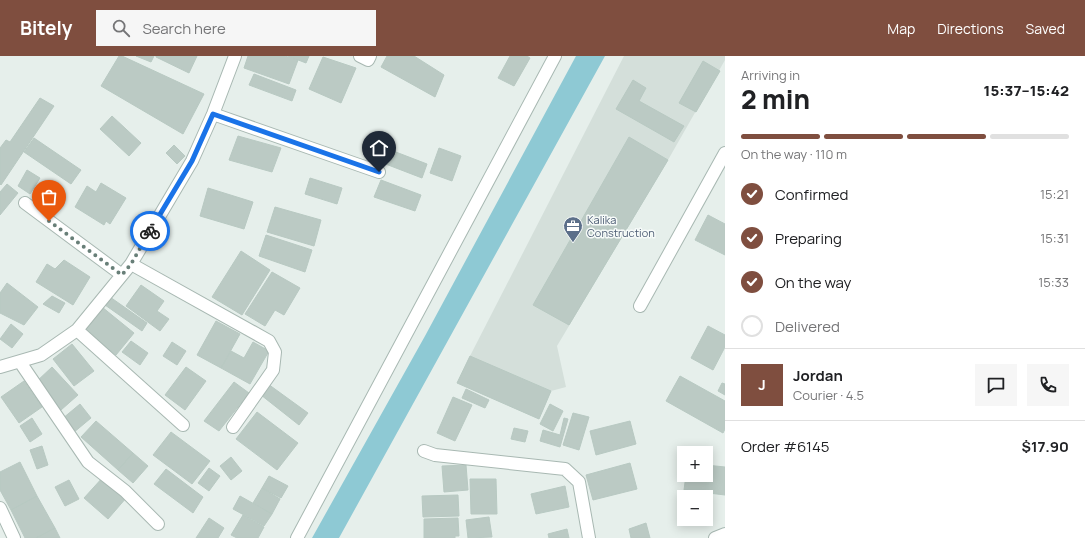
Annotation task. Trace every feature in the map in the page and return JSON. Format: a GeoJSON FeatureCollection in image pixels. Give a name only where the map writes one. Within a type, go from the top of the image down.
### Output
{"type":"FeatureCollection","features":[{"type":"Feature","properties":{"kind":"street"},"geometry":{"type":"LineString","coordinates":[[0,367],[20,362],[41,354],[77,330],[131,264],[192,161],[213,114],[235,56]]}},
{"type":"Feature","properties":{"kind":"street"},"geometry":{"type":"LineString","coordinates":[[360,56],[368,60],[370,56]]}},
{"type":"Feature","properties":{"kind":"street"},"geometry":{"type":"LineString","coordinates":[[297,538],[555,56]]}},
{"type":"Feature","properties":{"kind":"street"},"geometry":{"type":"LineString","coordinates":[[213,114],[379,172]]}},
{"type":"Feature","properties":{"kind":"street"},"geometry":{"type":"LineString","coordinates":[[640,306],[725,153]]}},
{"type":"Feature","properties":{"kind":"street"},"geometry":{"type":"LineString","coordinates":[[25,203],[122,275]]}},
{"type":"Feature","properties":{"kind":"street"},"geometry":{"type":"LineString","coordinates":[[131,264],[269,341],[275,352],[273,370],[233,427]]}},
{"type":"Feature","properties":{"kind":"street"},"geometry":{"type":"LineString","coordinates":[[77,330],[183,425]]}},
{"type":"Feature","properties":{"kind":"street"},"geometry":{"type":"LineString","coordinates":[[20,362],[88,462],[125,491],[158,524]]}},
{"type":"Feature","properties":{"kind":"street"},"geometry":{"type":"LineString","coordinates":[[424,451],[435,456],[565,469],[579,482],[589,538]]}},
{"type":"Feature","properties":{"kind":"street"},"geometry":{"type":"LineString","coordinates":[[0,508],[14,538]]}},
{"type":"Feature","properties":{"kind":"street"},"geometry":{"type":"LineString","coordinates":[[715,538],[725,534]]}},
{"type":"Feature","properties":{"kind":"shaded area","name":"Kalika Construction"},"geometry":{"type":"Polygon","coordinates":[[[624,56],[725,56],[725,60],[668,160],[557,346],[566,387],[551,391],[539,419],[457,383],[624,56]]]}},
{"type":"Feature","properties":{"kind":"water"},"geometry":{"type":"Polygon","coordinates":[[[576,56],[605,56],[339,538],[312,538],[425,336],[576,56]]]}},
{"type":"Feature","properties":{"kind":"building"},"geometry":{"type":"Polygon","coordinates":[[[119,56],[122,56],[204,94],[183,134],[101,86],[119,56]]]}},
{"type":"Feature","properties":{"kind":"building"},"geometry":{"type":"Polygon","coordinates":[[[136,56],[154,56],[151,62],[136,56]]]}},
{"type":"Feature","properties":{"kind":"building"},"geometry":{"type":"Polygon","coordinates":[[[156,56],[197,56],[189,73],[156,56]]]}},
{"type":"Feature","properties":{"kind":"building"},"geometry":{"type":"Polygon","coordinates":[[[248,56],[285,56],[298,60],[289,84],[244,68],[248,56]]]}},
{"type":"Feature","properties":{"kind":"building"},"geometry":{"type":"Polygon","coordinates":[[[288,56],[309,56],[306,63],[288,56]]]}},
{"type":"Feature","properties":{"kind":"building"},"geometry":{"type":"Polygon","coordinates":[[[387,56],[414,56],[444,75],[435,97],[381,67],[387,56]]]}},
{"type":"Feature","properties":{"kind":"building"},"geometry":{"type":"Polygon","coordinates":[[[510,56],[527,56],[530,58],[514,86],[498,78],[510,56]]]}},
{"type":"Feature","properties":{"kind":"building"},"geometry":{"type":"Polygon","coordinates":[[[323,57],[356,68],[341,103],[309,89],[323,57]]]}},
{"type":"Feature","properties":{"kind":"building"},"geometry":{"type":"Polygon","coordinates":[[[703,61],[720,71],[696,112],[679,103],[703,61]]]}},
{"type":"Feature","properties":{"kind":"building"},"geometry":{"type":"Polygon","coordinates":[[[254,74],[296,90],[292,101],[249,85],[254,74]]]}},
{"type":"Feature","properties":{"kind":"building"},"geometry":{"type":"Polygon","coordinates":[[[633,80],[646,88],[639,101],[684,126],[674,142],[616,109],[633,80]]]}},
{"type":"Feature","properties":{"kind":"building"},"geometry":{"type":"Polygon","coordinates":[[[40,98],[54,106],[1,185],[0,148],[6,140],[10,142],[40,98]]]}},
{"type":"Feature","properties":{"kind":"building"},"geometry":{"type":"Polygon","coordinates":[[[112,116],[141,143],[129,156],[100,129],[112,116]]]}},
{"type":"Feature","properties":{"kind":"building"},"geometry":{"type":"Polygon","coordinates":[[[238,136],[281,148],[272,172],[229,160],[238,136]]]}},
{"type":"Feature","properties":{"kind":"building"},"geometry":{"type":"Polygon","coordinates":[[[629,137],[668,160],[569,325],[533,305],[629,137]]]}},
{"type":"Feature","properties":{"kind":"building"},"geometry":{"type":"Polygon","coordinates":[[[34,138],[81,170],[71,184],[24,152],[34,138]]]}},
{"type":"Feature","properties":{"kind":"building"},"geometry":{"type":"Polygon","coordinates":[[[174,145],[185,156],[177,164],[166,153],[174,145]]]}},
{"type":"Feature","properties":{"kind":"building"},"geometry":{"type":"Polygon","coordinates":[[[439,148],[461,156],[452,181],[430,173],[439,148]]]}},
{"type":"Feature","properties":{"kind":"building"},"geometry":{"type":"Polygon","coordinates":[[[388,149],[427,164],[422,178],[383,163],[388,149]]]}},
{"type":"Feature","properties":{"kind":"building"},"geometry":{"type":"Polygon","coordinates":[[[27,170],[40,178],[30,194],[18,186],[27,170]]]}},
{"type":"Feature","properties":{"kind":"building"},"geometry":{"type":"Polygon","coordinates":[[[310,178],[342,188],[337,204],[305,194],[310,178]]]}},
{"type":"Feature","properties":{"kind":"building"},"geometry":{"type":"Polygon","coordinates":[[[381,180],[421,195],[415,211],[374,197],[381,180]]]}},
{"type":"Feature","properties":{"kind":"building"},"geometry":{"type":"Polygon","coordinates":[[[101,183],[126,198],[110,224],[106,221],[104,225],[75,207],[87,186],[96,192],[101,183]]]}},
{"type":"Feature","properties":{"kind":"building"},"geometry":{"type":"Polygon","coordinates":[[[7,184],[18,193],[0,215],[0,192],[7,184]]]}},
{"type":"Feature","properties":{"kind":"building"},"geometry":{"type":"Polygon","coordinates":[[[208,188],[253,202],[244,229],[200,216],[208,188]]]}},
{"type":"Feature","properties":{"kind":"building"},"geometry":{"type":"Polygon","coordinates":[[[275,207],[321,220],[314,246],[267,232],[275,207]]]}},
{"type":"Feature","properties":{"kind":"building"},"geometry":{"type":"Polygon","coordinates":[[[708,215],[725,224],[725,255],[695,240],[708,215]]]}},
{"type":"Feature","properties":{"kind":"building"},"geometry":{"type":"Polygon","coordinates":[[[266,235],[312,250],[305,272],[259,256],[266,235]]]}},
{"type":"Feature","properties":{"kind":"building"},"geometry":{"type":"Polygon","coordinates":[[[241,251],[270,270],[242,315],[212,297],[241,251]]]}},
{"type":"Feature","properties":{"kind":"building"},"geometry":{"type":"Polygon","coordinates":[[[64,260],[90,277],[73,305],[36,282],[47,264],[55,269],[64,260]]]}},
{"type":"Feature","properties":{"kind":"building"},"geometry":{"type":"Polygon","coordinates":[[[272,272],[300,288],[284,315],[275,310],[265,326],[245,314],[272,272]]]}},
{"type":"Feature","properties":{"kind":"building"},"geometry":{"type":"Polygon","coordinates":[[[7,283],[38,307],[24,325],[0,313],[0,293],[7,283]]]}},
{"type":"Feature","properties":{"kind":"building"},"geometry":{"type":"Polygon","coordinates":[[[141,285],[164,301],[157,311],[169,319],[160,331],[126,306],[141,285]]]}},
{"type":"Feature","properties":{"kind":"building"},"geometry":{"type":"Polygon","coordinates":[[[52,296],[65,303],[59,313],[43,304],[52,296]]]}},
{"type":"Feature","properties":{"kind":"building"},"geometry":{"type":"Polygon","coordinates":[[[110,297],[147,323],[142,331],[105,305],[110,297]]]}},
{"type":"Feature","properties":{"kind":"building"},"geometry":{"type":"Polygon","coordinates":[[[102,307],[134,333],[116,355],[83,328],[102,307]]]}},
{"type":"Feature","properties":{"kind":"building"},"geometry":{"type":"Polygon","coordinates":[[[216,321],[240,334],[221,368],[197,355],[216,321]]]}},
{"type":"Feature","properties":{"kind":"building"},"geometry":{"type":"Polygon","coordinates":[[[11,324],[23,334],[12,348],[0,339],[11,324]]]}},
{"type":"Feature","properties":{"kind":"building"},"geometry":{"type":"Polygon","coordinates":[[[708,326],[725,335],[725,347],[713,370],[691,358],[708,326]]]}},
{"type":"Feature","properties":{"kind":"building"},"geometry":{"type":"Polygon","coordinates":[[[131,341],[148,353],[140,365],[122,352],[131,341]]]}},
{"type":"Feature","properties":{"kind":"building"},"geometry":{"type":"Polygon","coordinates":[[[172,342],[186,351],[177,365],[163,356],[172,342]]]}},
{"type":"Feature","properties":{"kind":"building"},"geometry":{"type":"Polygon","coordinates":[[[253,342],[269,351],[250,384],[221,368],[231,351],[244,358],[253,342]]]}},
{"type":"Feature","properties":{"kind":"building"},"geometry":{"type":"Polygon","coordinates":[[[72,344],[94,371],[74,386],[53,359],[72,344]]]}},
{"type":"Feature","properties":{"kind":"building"},"geometry":{"type":"Polygon","coordinates":[[[470,356],[551,391],[539,419],[457,383],[470,356]]]}},
{"type":"Feature","properties":{"kind":"building"},"geometry":{"type":"Polygon","coordinates":[[[52,367],[78,395],[61,410],[36,382],[52,367]]]}},
{"type":"Feature","properties":{"kind":"building"},"geometry":{"type":"Polygon","coordinates":[[[186,367],[206,381],[185,410],[165,395],[186,367]]]}},
{"type":"Feature","properties":{"kind":"building"},"geometry":{"type":"Polygon","coordinates":[[[680,376],[725,401],[725,429],[723,433],[666,401],[680,376]]]}},
{"type":"Feature","properties":{"kind":"building"},"geometry":{"type":"Polygon","coordinates":[[[24,381],[42,407],[19,423],[1,397],[24,381]]]}},
{"type":"Feature","properties":{"kind":"building"},"geometry":{"type":"Polygon","coordinates":[[[234,382],[249,393],[219,431],[204,421],[234,382]]]}},
{"type":"Feature","properties":{"kind":"building"},"geometry":{"type":"Polygon","coordinates":[[[722,383],[725,384],[725,395],[718,391],[722,383]]]}},
{"type":"Feature","properties":{"kind":"building"},"geometry":{"type":"Polygon","coordinates":[[[268,384],[308,413],[299,425],[261,395],[268,384]]]}},
{"type":"Feature","properties":{"kind":"building"},"geometry":{"type":"Polygon","coordinates":[[[466,389],[489,400],[485,408],[462,398],[466,389]]]}},
{"type":"Feature","properties":{"kind":"building"},"geometry":{"type":"Polygon","coordinates":[[[453,397],[472,405],[455,441],[437,433],[453,397]]]}},
{"type":"Feature","properties":{"kind":"building"},"geometry":{"type":"Polygon","coordinates":[[[80,404],[91,418],[73,433],[62,419],[80,404]]]}},
{"type":"Feature","properties":{"kind":"building"},"geometry":{"type":"Polygon","coordinates":[[[550,404],[563,411],[553,431],[540,424],[550,404]]]}},
{"type":"Feature","properties":{"kind":"building"},"geometry":{"type":"Polygon","coordinates":[[[257,412],[298,443],[277,470],[236,439],[257,412]]]}},
{"type":"Feature","properties":{"kind":"building"},"geometry":{"type":"Polygon","coordinates":[[[573,413],[589,417],[579,450],[563,445],[573,413]]]}},
{"type":"Feature","properties":{"kind":"building"},"geometry":{"type":"Polygon","coordinates":[[[32,418],[42,434],[30,442],[20,426],[32,418]]]}},
{"type":"Feature","properties":{"kind":"building"},"geometry":{"type":"Polygon","coordinates":[[[564,418],[568,419],[560,447],[540,441],[543,430],[560,435],[564,418]]]}},
{"type":"Feature","properties":{"kind":"building"},"geometry":{"type":"Polygon","coordinates":[[[96,421],[133,453],[118,470],[81,437],[96,421]]]}},
{"type":"Feature","properties":{"kind":"building"},"geometry":{"type":"Polygon","coordinates":[[[630,421],[636,444],[596,455],[590,431],[630,421]]]}},
{"type":"Feature","properties":{"kind":"building"},"geometry":{"type":"Polygon","coordinates":[[[514,428],[528,431],[525,442],[511,439],[514,428]]]}},
{"type":"Feature","properties":{"kind":"building"},"geometry":{"type":"Polygon","coordinates":[[[171,432],[210,461],[192,484],[153,455],[171,432]]]}},
{"type":"Feature","properties":{"kind":"building"},"geometry":{"type":"Polygon","coordinates":[[[42,446],[48,465],[37,469],[30,450],[42,446]]]}},
{"type":"Feature","properties":{"kind":"building"},"geometry":{"type":"Polygon","coordinates":[[[133,453],[148,466],[133,483],[118,470],[133,453]]]}},
{"type":"Feature","properties":{"kind":"building"},"geometry":{"type":"Polygon","coordinates":[[[231,457],[242,471],[231,480],[220,466],[231,457]]]}},
{"type":"Feature","properties":{"kind":"building"},"geometry":{"type":"Polygon","coordinates":[[[20,462],[37,496],[11,510],[0,490],[0,472],[20,462]]]}},
{"type":"Feature","properties":{"kind":"building"},"geometry":{"type":"Polygon","coordinates":[[[630,463],[637,489],[593,500],[586,475],[630,463]]]}},
{"type":"Feature","properties":{"kind":"building"},"geometry":{"type":"Polygon","coordinates":[[[466,465],[468,490],[444,492],[442,466],[466,465]]]}},
{"type":"Feature","properties":{"kind":"building"},"geometry":{"type":"Polygon","coordinates":[[[713,466],[725,467],[725,495],[713,494],[713,490],[684,490],[685,482],[713,482],[713,466]]]}},
{"type":"Feature","properties":{"kind":"building"},"geometry":{"type":"Polygon","coordinates":[[[209,468],[220,476],[209,491],[198,483],[209,468]]]}},
{"type":"Feature","properties":{"kind":"building"},"geometry":{"type":"Polygon","coordinates":[[[166,469],[203,497],[193,513],[154,484],[166,469]]]}},
{"type":"Feature","properties":{"kind":"building"},"geometry":{"type":"Polygon","coordinates":[[[104,476],[127,497],[108,519],[84,498],[104,476]]]}},
{"type":"Feature","properties":{"kind":"building"},"geometry":{"type":"Polygon","coordinates":[[[269,476],[288,486],[281,498],[262,488],[269,476]]]}},
{"type":"Feature","properties":{"kind":"building"},"geometry":{"type":"Polygon","coordinates":[[[470,479],[496,479],[497,514],[471,514],[470,479]]]}},
{"type":"Feature","properties":{"kind":"building"},"geometry":{"type":"Polygon","coordinates":[[[69,480],[79,499],[65,506],[55,487],[69,480]]]}},
{"type":"Feature","properties":{"kind":"building"},"geometry":{"type":"Polygon","coordinates":[[[565,486],[569,507],[536,514],[531,494],[565,486]]]}},
{"type":"Feature","properties":{"kind":"building"},"geometry":{"type":"Polygon","coordinates":[[[262,488],[280,499],[272,514],[253,503],[262,488]]]}},
{"type":"Feature","properties":{"kind":"building"},"geometry":{"type":"Polygon","coordinates":[[[458,495],[459,516],[423,517],[422,496],[458,495]]]}},
{"type":"Feature","properties":{"kind":"building"},"geometry":{"type":"Polygon","coordinates":[[[37,496],[55,528],[36,538],[25,538],[11,510],[37,496]]]}},
{"type":"Feature","properties":{"kind":"building"},"geometry":{"type":"Polygon","coordinates":[[[240,496],[272,514],[264,526],[233,509],[240,496]]]}},
{"type":"Feature","properties":{"kind":"building"},"geometry":{"type":"Polygon","coordinates":[[[243,515],[264,527],[258,538],[237,538],[231,535],[243,515]]]}},
{"type":"Feature","properties":{"kind":"building"},"geometry":{"type":"Polygon","coordinates":[[[489,517],[492,537],[468,538],[466,520],[489,517]]]}},
{"type":"Feature","properties":{"kind":"building"},"geometry":{"type":"Polygon","coordinates":[[[209,518],[224,528],[218,538],[196,538],[209,518]]]}},
{"type":"Feature","properties":{"kind":"building"},"geometry":{"type":"Polygon","coordinates":[[[458,518],[459,536],[455,536],[455,538],[424,538],[424,519],[458,518]]]}},
{"type":"Feature","properties":{"kind":"building"},"geometry":{"type":"Polygon","coordinates":[[[646,523],[650,538],[631,538],[629,529],[646,523]]]}},
{"type":"Feature","properties":{"kind":"building"},"geometry":{"type":"Polygon","coordinates":[[[55,528],[60,538],[36,538],[55,528]]]}},
{"type":"Feature","properties":{"kind":"building"},"geometry":{"type":"Polygon","coordinates":[[[567,529],[569,538],[549,538],[548,534],[567,529]]]}},
{"type":"Feature","properties":{"kind":"way so far"},"geometry":{"type":"LineString","coordinates":[[49,221],[122,275],[131,264],[150,231]]}},
{"type":"Feature","properties":{"kind":"place","name":"Kalika Construction"},"geometry":{"type":"Point","coordinates":[573,243]}},
{"type":"Feature","properties":{"kind":"route"},"geometry":{"type":"LineString","coordinates":[[150,231],[192,161],[213,114],[379,172]]}}]}
